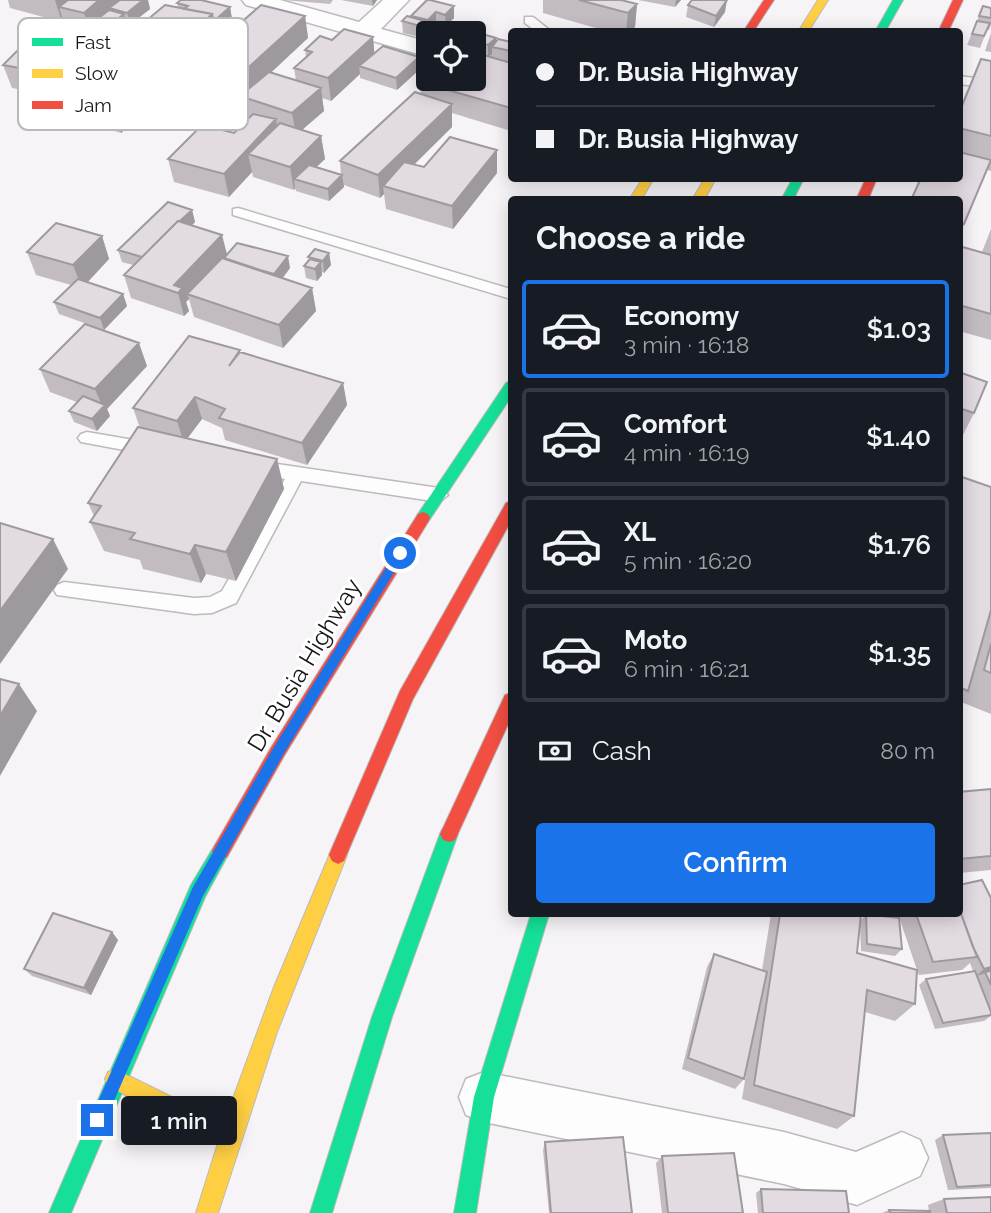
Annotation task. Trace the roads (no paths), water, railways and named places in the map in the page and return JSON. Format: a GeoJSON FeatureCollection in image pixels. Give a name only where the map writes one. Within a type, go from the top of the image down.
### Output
{"type":"FeatureCollection","features":[{"type":"Feature","properties":{"kind":"main road"},"geometry":{"type":"LineString","coordinates":[[750,28],[767,0]]}},
{"type":"Feature","properties":{"kind":"main road"},"geometry":{"type":"LineString","coordinates":[[806,28],[823,0]]}},
{"type":"Feature","properties":{"kind":"main road"},"geometry":{"type":"LineString","coordinates":[[882,28],[898,0]]}},
{"type":"Feature","properties":{"kind":"main road"},"geometry":{"type":"LineString","coordinates":[[945,28],[958,0]]}},
{"type":"Feature","properties":{"kind":"main road","name":"Dr. Busia Highway"},"geometry":{"type":"LineString","coordinates":[[60,1213],[115,1079],[198,891],[286,739],[508,391]]}},
{"type":"Feature","properties":{"kind":"main road"},"geometry":{"type":"LineString","coordinates":[[206,1213],[229,1137],[288,971],[406,695],[508,512]]}},
{"type":"Feature","properties":{"kind":"main road"},"geometry":{"type":"LineString","coordinates":[[321,1213],[409,942],[472,775],[508,706]]}},
{"type":"Feature","properties":{"kind":"main road"},"geometry":{"type":"LineString","coordinates":[[465,1213],[484,1097],[539,917]]}},
{"type":"Feature","properties":{"kind":"main road"},"geometry":{"type":"LineString","coordinates":[[115,1079],[229,1137]]}},
{"type":"Feature","properties":{"kind":"street"},"geometry":{"type":"LineString","coordinates":[[364,31],[397,0]]}},
{"type":"Feature","properties":{"kind":"street"},"geometry":{"type":"LineString","coordinates":[[265,7],[416,46]]}},
{"type":"Feature","properties":{"kind":"street"},"geometry":{"type":"LineString","coordinates":[[484,1097],[783,1158],[857,1179],[902,1158]]}},
{"type":"Feature","properties":{"kind":"lane"},"geometry":{"type":"LineString","coordinates":[[529,20],[540,28]]}},
{"type":"Feature","properties":{"kind":"lane"},"geometry":{"type":"LineString","coordinates":[[963,80],[991,84]]}},
{"type":"Feature","properties":{"kind":"lane"},"geometry":{"type":"LineString","coordinates":[[238,212],[508,293]]}},
{"type":"Feature","properties":{"kind":"lane"},"geometry":{"type":"LineString","coordinates":[[87,438],[165,452]]}},
{"type":"Feature","properties":{"kind":"lane"},"geometry":{"type":"LineString","coordinates":[[244,465],[439,495]]}},
{"type":"Feature","properties":{"kind":"lane"},"geometry":{"type":"LineString","coordinates":[[64,590],[194,606],[212,605],[229,597],[296,474]]}}]}
